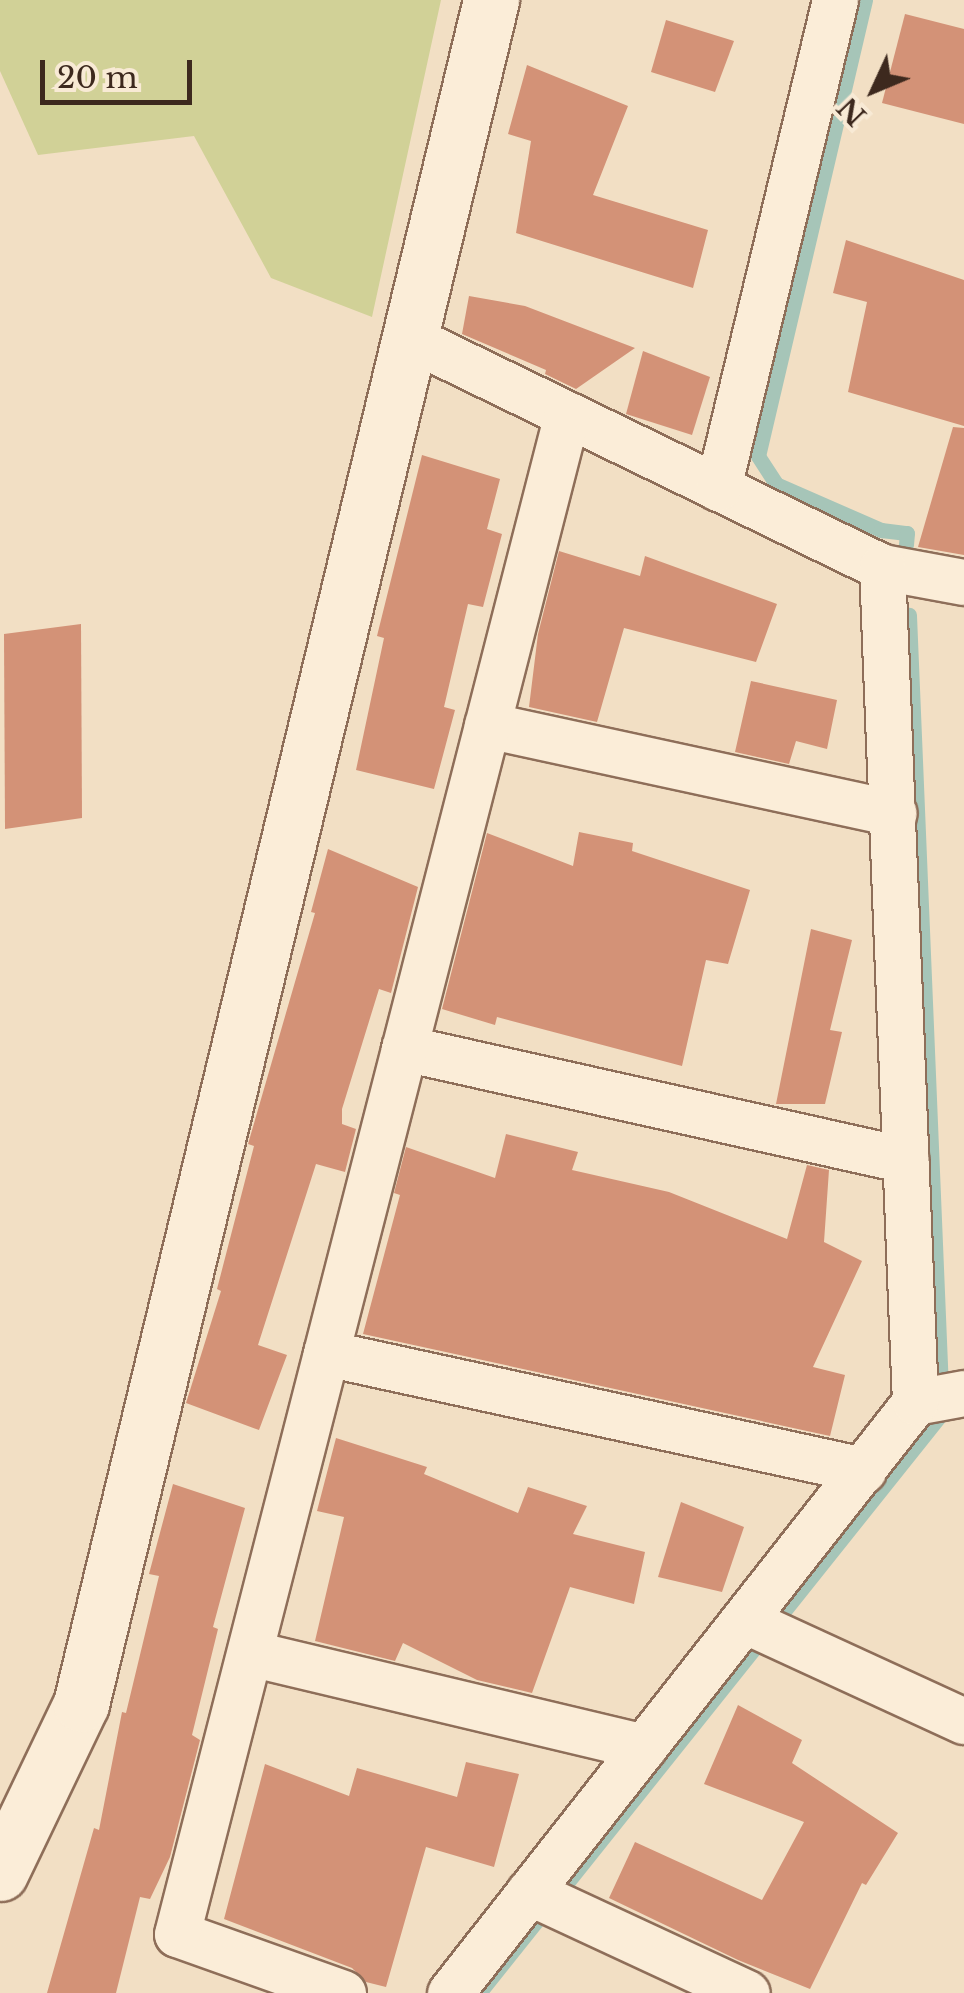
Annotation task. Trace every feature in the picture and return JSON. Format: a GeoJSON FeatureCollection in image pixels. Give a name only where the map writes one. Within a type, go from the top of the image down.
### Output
{"type":"FeatureCollection","features":[{"type":"Feature","properties":{"kind":"street"},"geometry":{"type":"LineString","coordinates":[[0,1873],[81,1704],[491,0]]}},
{"type":"Feature","properties":{"kind":"street"},"geometry":{"type":"LineString","coordinates":[[718,488],[835,0]]}},
{"type":"Feature","properties":{"kind":"street"},"geometry":{"type":"LineString","coordinates":[[410,338],[882,567],[964,582]]}},
{"type":"Feature","properties":{"kind":"street"},"geometry":{"type":"LineString","coordinates":[[343,1993],[178,1934],[567,414]]}},
{"type":"Feature","properties":{"kind":"street"},"geometry":{"type":"LineString","coordinates":[[450,1993],[544,1899],[644,1748],[761,1627],[863,1470],[940,1397],[906,1160],[882,567]]}},
{"type":"Feature","properties":{"kind":"street"},"geometry":{"type":"LineString","coordinates":[[487,725],[894,813]]}},
{"type":"Feature","properties":{"kind":"street"},"geometry":{"type":"LineString","coordinates":[[404,1048],[906,1160]]}},
{"type":"Feature","properties":{"kind":"street"},"geometry":{"type":"LineString","coordinates":[[326,1353],[863,1470]]}},
{"type":"Feature","properties":{"kind":"street"},"geometry":{"type":"LineString","coordinates":[[761,1627],[964,1721]]}},
{"type":"Feature","properties":{"kind":"street"},"geometry":{"type":"LineString","coordinates":[[250,1653],[644,1748]]}},
{"type":"Feature","properties":{"kind":"street"},"geometry":{"type":"LineString","coordinates":[[544,1899],[747,1993]]}},
{"type":"Feature","properties":{"kind":"green space"},"geometry":{"type":"Polygon","coordinates":[[[0,0],[441,0],[372,317],[271,278],[194,136],[38,155],[0,71],[0,0]]]}},
{"type":"Feature","properties":{"kind":"building"},"geometry":{"type":"Polygon","coordinates":[[[905,14],[964,29],[964,124],[882,103],[905,14]]]}},
{"type":"Feature","properties":{"kind":"building"},"geometry":{"type":"Polygon","coordinates":[[[666,20],[734,41],[715,92],[651,72],[666,20]]]}},
{"type":"Feature","properties":{"kind":"building"},"geometry":{"type":"Polygon","coordinates":[[[527,65],[628,106],[593,195],[708,230],[693,288],[516,233],[531,141],[508,134],[527,65]]]}},
{"type":"Feature","properties":{"kind":"building"},"geometry":{"type":"Polygon","coordinates":[[[846,240],[964,280],[964,426],[848,392],[867,302],[833,293],[846,240]]]}},
{"type":"Feature","properties":{"kind":"building"},"geometry":{"type":"Polygon","coordinates":[[[469,296],[525,306],[635,348],[576,389],[545,374],[546,370],[462,334],[469,296]]]}},
{"type":"Feature","properties":{"kind":"building"},"geometry":{"type":"Polygon","coordinates":[[[643,351],[710,377],[692,435],[626,414],[643,351]]]}},
{"type":"Feature","properties":{"kind":"building"},"geometry":{"type":"Polygon","coordinates":[[[953,427],[964,428],[964,555],[918,547],[953,427]]]}},
{"type":"Feature","properties":{"kind":"building"},"geometry":{"type":"Polygon","coordinates":[[[422,455],[500,479],[487,529],[502,534],[483,607],[468,604],[444,707],[455,710],[434,789],[356,770],[384,638],[377,636],[422,455]]]}},
{"type":"Feature","properties":{"kind":"building"},"geometry":{"type":"Polygon","coordinates":[[[559,551],[640,576],[645,556],[777,604],[756,662],[624,628],[597,722],[529,707],[538,634],[559,551]]]}},
{"type":"Feature","properties":{"kind":"building"},"geometry":{"type":"Polygon","coordinates":[[[81,624],[82,818],[5,829],[4,634],[81,624]]]}},
{"type":"Feature","properties":{"kind":"building"},"geometry":{"type":"Polygon","coordinates":[[[751,681],[837,700],[827,749],[796,741],[789,764],[735,752],[751,681]]]}},
{"type":"Feature","properties":{"kind":"building"},"geometry":{"type":"Polygon","coordinates":[[[579,832],[633,843],[632,851],[750,890],[728,964],[706,960],[682,1066],[497,1017],[495,1025],[442,1009],[487,833],[573,866],[579,832]]]}},
{"type":"Feature","properties":{"kind":"building"},"geometry":{"type":"Polygon","coordinates":[[[328,849],[418,887],[391,993],[379,989],[342,1109],[342,1124],[356,1129],[345,1172],[316,1164],[258,1345],[287,1355],[259,1430],[186,1403],[221,1291],[217,1289],[254,1146],[248,1144],[315,913],[311,912],[328,849]]]}},
{"type":"Feature","properties":{"kind":"building"},"geometry":{"type":"Polygon","coordinates":[[[811,929],[852,940],[830,1030],[842,1032],[825,1104],[776,1104],[811,929]]]}},
{"type":"Feature","properties":{"kind":"building"},"geometry":{"type":"Polygon","coordinates":[[[506,1134],[578,1152],[572,1170],[669,1192],[787,1239],[807,1165],[829,1170],[824,1242],[862,1261],[813,1367],[845,1375],[830,1436],[363,1334],[400,1195],[394,1193],[406,1147],[495,1178],[506,1134]]]}},
{"type":"Feature","properties":{"kind":"building"},"geometry":{"type":"Polygon","coordinates":[[[336,1438],[427,1467],[424,1474],[518,1513],[528,1487],[587,1506],[573,1534],[645,1552],[634,1604],[570,1587],[532,1693],[477,1680],[403,1643],[395,1661],[315,1641],[344,1517],[317,1511],[336,1438]]]}},
{"type":"Feature","properties":{"kind":"building"},"geometry":{"type":"Polygon","coordinates":[[[173,1484],[245,1508],[213,1627],[218,1629],[192,1735],[200,1740],[170,1857],[150,1899],[140,1897],[116,1993],[47,1993],[94,1828],[99,1830],[122,1712],[126,1713],[159,1576],[149,1574],[173,1484]]]}},
{"type":"Feature","properties":{"kind":"building"},"geometry":{"type":"Polygon","coordinates":[[[681,1502],[744,1527],[722,1592],[658,1577],[681,1502]]]}},
{"type":"Feature","properties":{"kind":"building"},"geometry":{"type":"Polygon","coordinates":[[[738,1705],[802,1740],[792,1763],[898,1833],[866,1885],[862,1883],[810,1989],[738,1960],[609,1898],[635,1842],[762,1900],[804,1822],[704,1784],[738,1705]]]}},
{"type":"Feature","properties":{"kind":"building"},"geometry":{"type":"Polygon","coordinates":[[[466,1762],[519,1774],[494,1867],[426,1847],[386,1987],[366,1982],[352,1968],[224,1919],[265,1764],[349,1796],[357,1768],[457,1797],[466,1762]]]}},
{"type":"Feature","properties":{"kind":"waterway"},"geometry":{"type":"LineString","coordinates":[[865,0],[758,456],[776,484],[881,530],[907,533],[906,545]]}},
{"type":"Feature","properties":{"kind":"waterway"},"geometry":{"type":"LineString","coordinates":[[479,1993],[942,1413],[909,615]]}}]}
